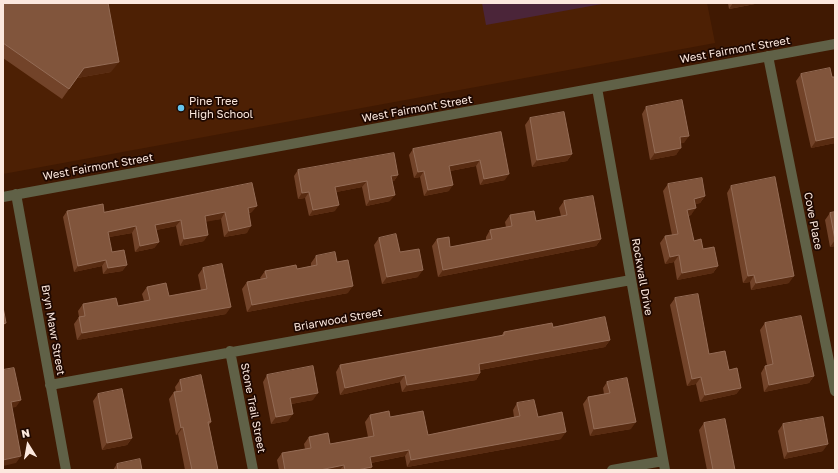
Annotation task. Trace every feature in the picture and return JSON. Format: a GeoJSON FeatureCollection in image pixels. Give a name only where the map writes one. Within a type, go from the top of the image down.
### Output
{"type":"FeatureCollection","features":[{"type":"Feature","properties":{"kind":"street","name":"West Fairmont Street"},"geometry":{"type":"LineString","coordinates":[[3,197],[835,44]]}},
{"type":"Feature","properties":{"kind":"street","name":"Cove Place"},"geometry":{"type":"LineString","coordinates":[[768,56],[835,391]]}},
{"type":"Feature","properties":{"kind":"street","name":"Rockwall Drive"},"geometry":{"type":"LineString","coordinates":[[597,88],[664,465]]}},
{"type":"Feature","properties":{"kind":"street","name":"Bryn Mawr Street"},"geometry":{"type":"LineString","coordinates":[[16,194],[66,470]]}},
{"type":"Feature","properties":{"kind":"street","name":"Briarwood Street"},"geometry":{"type":"LineString","coordinates":[[50,385],[230,351],[631,280]]}},
{"type":"Feature","properties":{"kind":"street","name":"Stone Trail Street"},"geometry":{"type":"LineString","coordinates":[[230,351],[252,470]]}},
{"type":"Feature","properties":{"kind":"street"},"geometry":{"type":"LineString","coordinates":[[612,470],[664,465]]}},
{"type":"Feature","properties":{"kind":"shaded area","name":"Pine Tree High School"},"geometry":{"type":"Polygon","coordinates":[[[3,3],[707,3],[715,43],[3,174],[3,3]]]}},
{"type":"Feature","properties":{"kind":"shaded area"},"geometry":{"type":"Polygon","coordinates":[[[482,3],[602,3],[602,4],[486,25],[482,3]]]}},
{"type":"Feature","properties":{"kind":"building"},"geometry":{"type":"Polygon","coordinates":[[[3,3],[108,3],[119,62],[84,68],[69,89],[3,43],[3,3]]]}},
{"type":"Feature","properties":{"kind":"building"},"geometry":{"type":"Polygon","coordinates":[[[830,68],[832,77],[835,77],[835,137],[816,141],[801,74],[830,68]]]}},
{"type":"Feature","properties":{"kind":"building"},"geometry":{"type":"Polygon","coordinates":[[[682,100],[689,136],[680,137],[681,148],[655,153],[646,107],[682,100]]]}},
{"type":"Feature","properties":{"kind":"building"},"geometry":{"type":"Polygon","coordinates":[[[564,112],[572,154],[537,160],[530,118],[564,112]]]}},
{"type":"Feature","properties":{"kind":"building"},"geometry":{"type":"Polygon","coordinates":[[[501,132],[509,174],[484,179],[480,160],[449,166],[453,185],[428,190],[424,171],[418,172],[413,149],[501,132]]]}},
{"type":"Feature","properties":{"kind":"building"},"geometry":{"type":"Polygon","coordinates":[[[394,153],[398,175],[391,176],[395,195],[370,200],[367,181],[335,187],[339,205],[313,210],[309,192],[302,193],[298,170],[394,153]]]}},
{"type":"Feature","properties":{"kind":"building"},"geometry":{"type":"Polygon","coordinates":[[[775,177],[794,276],[756,283],[754,275],[748,276],[731,186],[775,177]]]}},
{"type":"Feature","properties":{"kind":"building"},"geometry":{"type":"Polygon","coordinates":[[[702,178],[705,196],[694,199],[696,208],[687,210],[694,241],[701,239],[703,249],[714,247],[718,266],[682,273],[679,255],[670,257],[665,236],[678,234],[668,184],[702,178]]]}},
{"type":"Feature","properties":{"kind":"building"},"geometry":{"type":"Polygon","coordinates":[[[252,183],[257,206],[248,208],[251,226],[229,231],[225,212],[205,216],[208,235],[184,239],[181,220],[155,225],[159,242],[140,246],[136,226],[108,232],[112,252],[124,250],[127,265],[108,268],[106,260],[78,266],[67,211],[103,204],[104,212],[252,183]]]}},
{"type":"Feature","properties":{"kind":"building"},"geometry":{"type":"Polygon","coordinates":[[[593,196],[601,239],[443,270],[437,239],[449,237],[450,247],[492,239],[490,230],[512,226],[510,215],[534,211],[536,221],[567,215],[564,201],[593,196]]]}},
{"type":"Feature","properties":{"kind":"building"},"geometry":{"type":"Polygon","coordinates":[[[835,212],[835,240],[830,213],[835,212]]]}},
{"type":"Feature","properties":{"kind":"building"},"geometry":{"type":"Polygon","coordinates":[[[396,234],[400,252],[419,249],[423,270],[387,277],[379,238],[396,234]]]}},
{"type":"Feature","properties":{"kind":"building"},"geometry":{"type":"Polygon","coordinates":[[[335,252],[337,262],[348,260],[353,286],[252,305],[247,282],[267,278],[265,271],[296,265],[297,269],[317,265],[316,256],[335,252]]]}},
{"type":"Feature","properties":{"kind":"building"},"geometry":{"type":"Polygon","coordinates":[[[222,264],[231,307],[82,333],[79,317],[85,316],[83,304],[116,298],[118,306],[150,300],[147,287],[166,283],[169,296],[207,289],[203,268],[222,264]]]}},
{"type":"Feature","properties":{"kind":"building"},"geometry":{"type":"Polygon","coordinates":[[[698,294],[709,354],[725,351],[729,370],[737,368],[741,388],[705,395],[701,377],[692,379],[675,298],[698,294]]]}},
{"type":"Feature","properties":{"kind":"building"},"geometry":{"type":"Polygon","coordinates":[[[3,307],[6,323],[3,324],[3,307]]]}},
{"type":"Feature","properties":{"kind":"building"},"geometry":{"type":"Polygon","coordinates":[[[801,316],[814,376],[769,385],[765,366],[773,364],[765,323],[801,316]]]}},
{"type":"Feature","properties":{"kind":"building"},"geometry":{"type":"Polygon","coordinates":[[[605,317],[610,340],[479,364],[480,373],[407,385],[405,375],[345,388],[340,365],[504,335],[504,332],[552,323],[553,327],[605,317]]]}},
{"type":"Feature","properties":{"kind":"building"},"geometry":{"type":"Polygon","coordinates":[[[313,366],[318,393],[290,398],[293,414],[276,417],[267,375],[313,366]]]}},
{"type":"Feature","properties":{"kind":"building"},"geometry":{"type":"Polygon","coordinates":[[[14,368],[21,400],[11,402],[21,456],[3,460],[3,370],[14,368]]]}},
{"type":"Feature","properties":{"kind":"building"},"geometry":{"type":"Polygon","coordinates":[[[201,375],[211,422],[208,422],[218,470],[192,470],[183,427],[181,428],[174,392],[182,391],[180,380],[201,375]]]}},
{"type":"Feature","properties":{"kind":"building"},"geometry":{"type":"Polygon","coordinates":[[[627,378],[636,422],[594,429],[588,397],[610,393],[607,382],[627,378]]]}},
{"type":"Feature","properties":{"kind":"building"},"geometry":{"type":"Polygon","coordinates":[[[122,389],[132,438],[107,443],[98,394],[122,389]]]}},
{"type":"Feature","properties":{"kind":"building"},"geometry":{"type":"Polygon","coordinates":[[[534,400],[538,417],[562,412],[566,432],[411,460],[409,450],[370,457],[372,467],[357,470],[345,470],[344,465],[320,470],[285,470],[282,453],[311,448],[309,437],[328,433],[330,444],[374,436],[370,415],[389,411],[390,417],[423,411],[428,435],[520,416],[517,403],[534,400]]]}},
{"type":"Feature","properties":{"kind":"building"},"geometry":{"type":"Polygon","coordinates":[[[823,417],[828,444],[788,452],[783,424],[823,417]]]}},
{"type":"Feature","properties":{"kind":"building"},"geometry":{"type":"Polygon","coordinates":[[[725,419],[735,470],[713,470],[704,423],[725,419]]]}},
{"type":"Feature","properties":{"kind":"building"},"geometry":{"type":"Polygon","coordinates":[[[140,459],[142,470],[118,470],[117,464],[140,459]]]}},
{"type":"Feature","properties":{"kind":"place","name":"Pine Tree High School"},"geometry":{"type":"Point","coordinates":[181,108]}}]}
